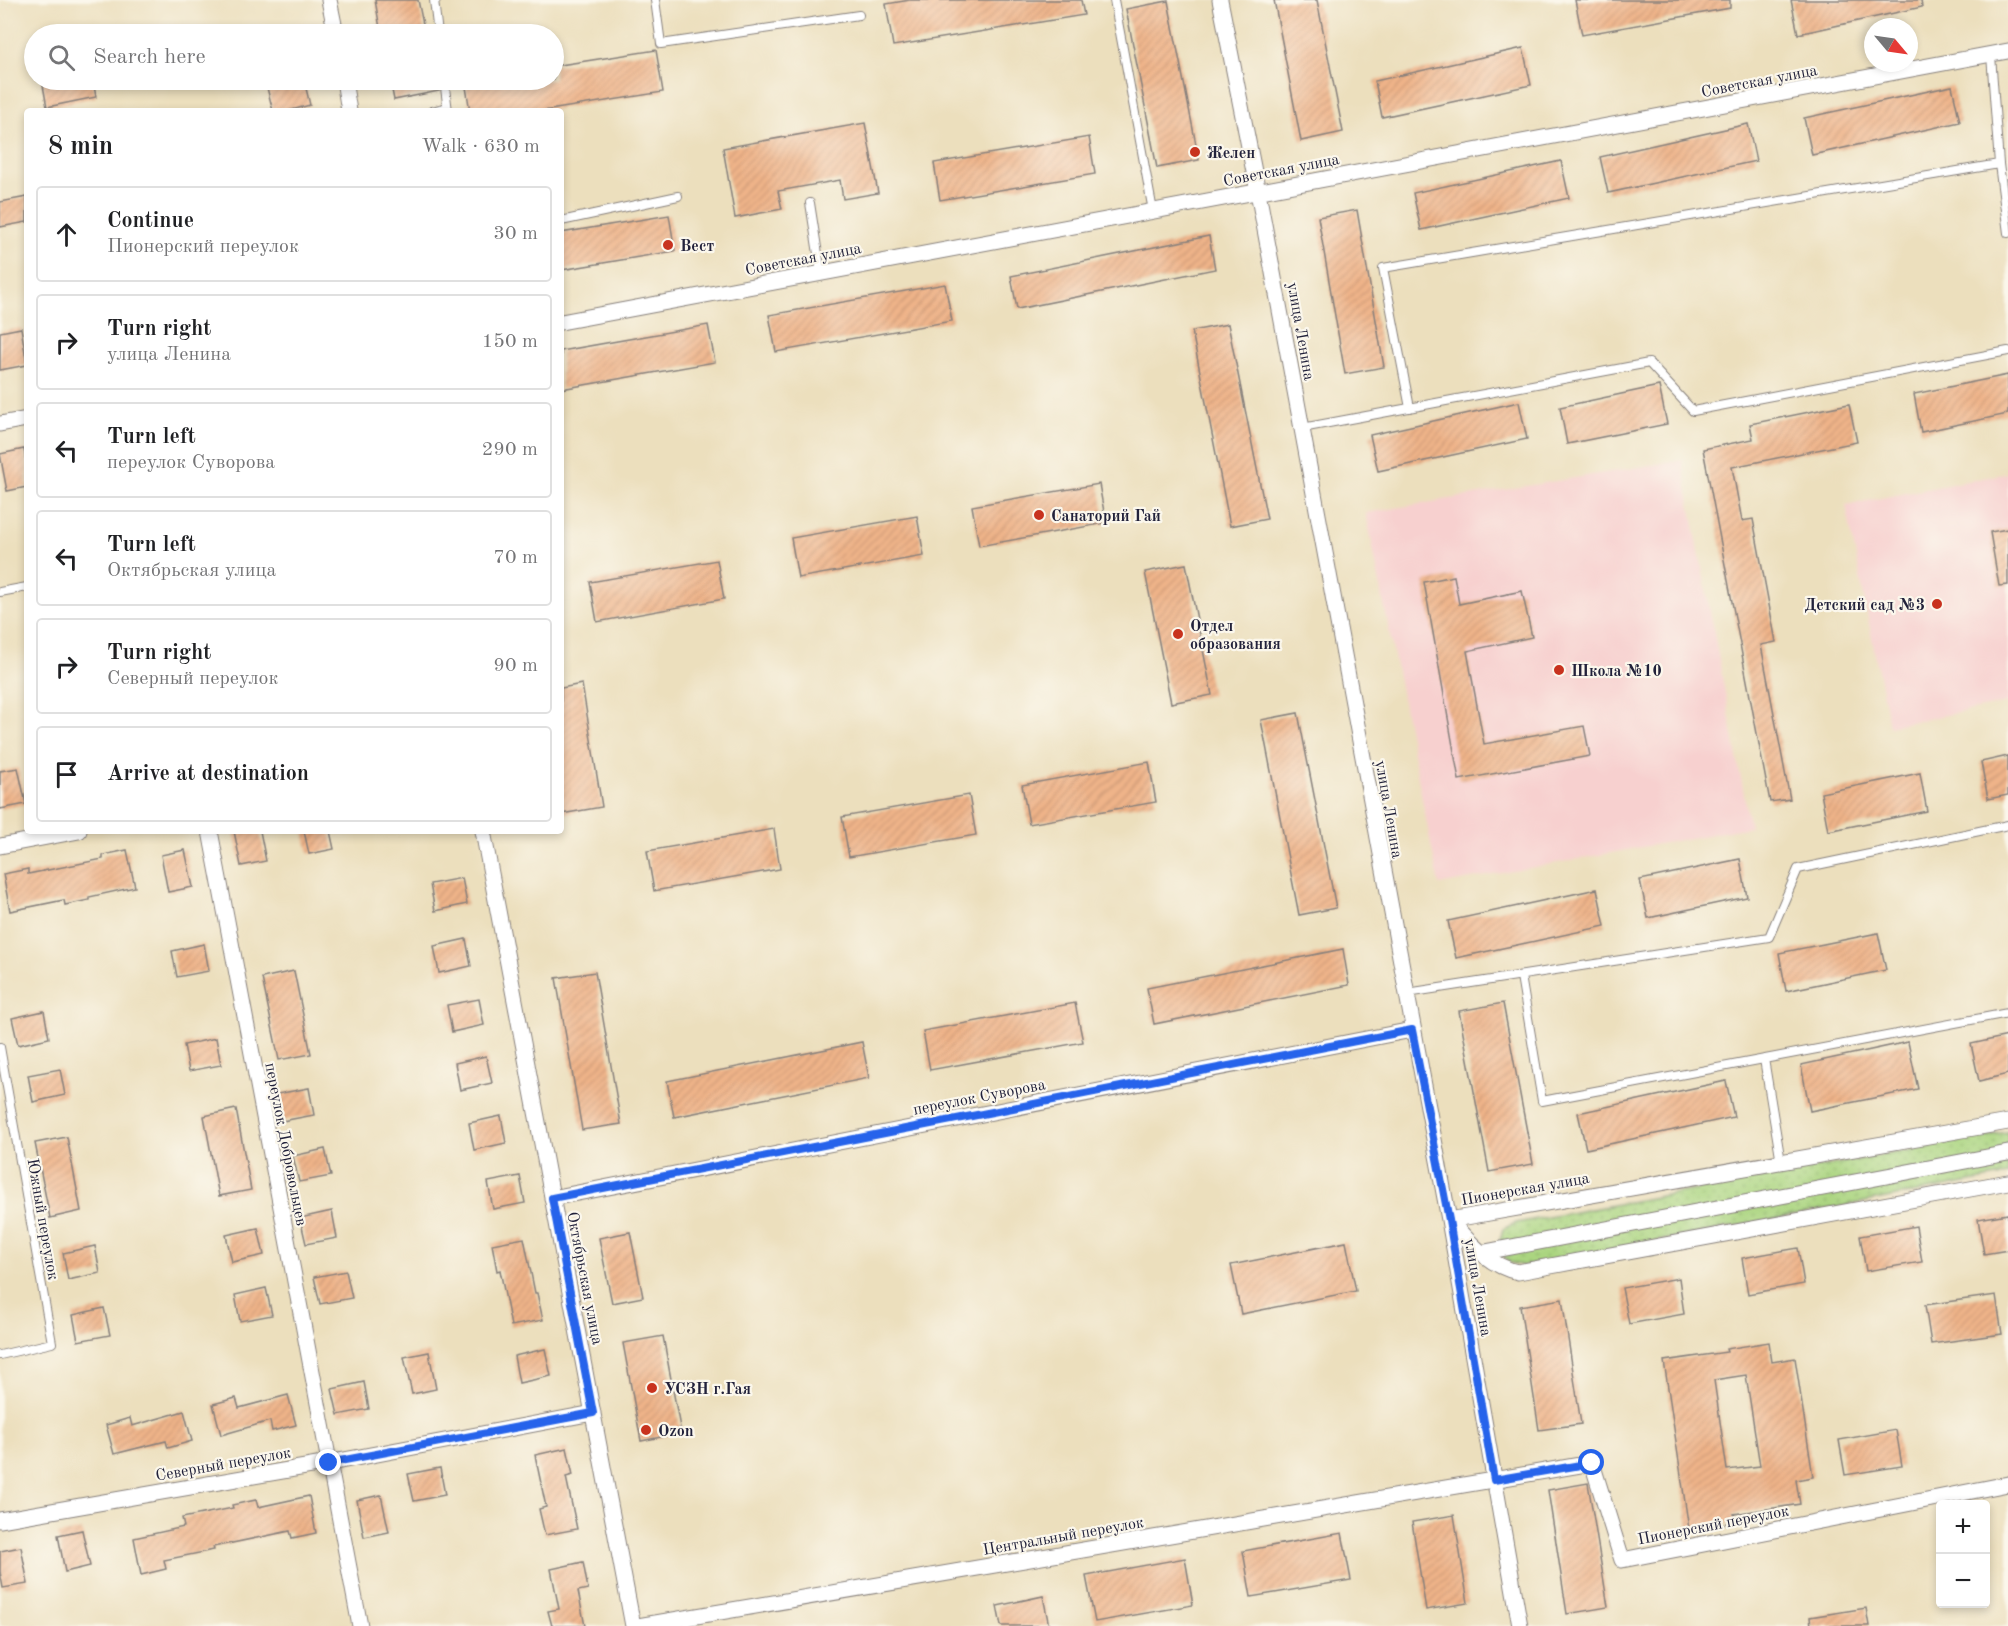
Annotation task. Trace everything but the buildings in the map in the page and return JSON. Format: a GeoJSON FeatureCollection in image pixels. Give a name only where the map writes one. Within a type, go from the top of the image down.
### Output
{"type":"FeatureCollection","features":[{"type":"Feature","properties":{"kind":"street"},"geometry":{"type":"LineString","coordinates":[[329,0],[334,24]]}},
{"type":"Feature","properties":{"kind":"street","name":"улица Ленина"},"geometry":{"type":"LineString","coordinates":[[1221,0],[1449,1220],[1520,1626]]}},
{"type":"Feature","properties":{"kind":"street","name":"Советская улица"},"geometry":{"type":"LineString","coordinates":[[564,321],[2008,51]]}},
{"type":"Feature","properties":{"kind":"street"},"geometry":{"type":"LineString","coordinates":[[346,90],[349,108]]}},
{"type":"Feature","properties":{"kind":"street"},"geometry":{"type":"LineString","coordinates":[[0,423],[24,419]]}},
{"type":"Feature","properties":{"kind":"street"},"geometry":{"type":"LineString","coordinates":[[0,846],[63,834]]}},
{"type":"Feature","properties":{"kind":"street","name":"переулок Добровольцев"},"geometry":{"type":"LineString","coordinates":[[211,834],[360,1626]]}},
{"type":"Feature","properties":{"kind":"street","name":"Октябрьская улица"},"geometry":{"type":"LineString","coordinates":[[484,834],[633,1626]]}},
{"type":"Feature","properties":{"kind":"street","name":"переулок Суворова"},"geometry":{"type":"LineString","coordinates":[[552,1198],[1412,1030]]}},
{"type":"Feature","properties":{"kind":"street","name":"Пионерская улица"},"geometry":{"type":"LineString","coordinates":[[1449,1220],[2008,1122]]}},
{"type":"Feature","properties":{"kind":"street"},"geometry":{"type":"LineString","coordinates":[[1480,1253],[2008,1153]]}},
{"type":"Feature","properties":{"kind":"street","name":"Пионерская улица"},"geometry":{"type":"LineString","coordinates":[[1449,1220],[1480,1253],[1506,1269],[1518,1272],[2008,1182]]}},
{"type":"Feature","properties":{"kind":"street","name":"Северный переулок"},"geometry":{"type":"LineString","coordinates":[[0,1520],[329,1463],[593,1413]]}},
{"type":"Feature","properties":{"kind":"street","name":"Пионерский переулок"},"geometry":{"type":"LineString","coordinates":[[1494,1480],[1592,1463],[1622,1560],[2008,1484]]}},
{"type":"Feature","properties":{"kind":"street","name":"Центральный переулок"},"geometry":{"type":"LineString","coordinates":[[638,1626],[1494,1480]]}},
{"type":"Feature","properties":{"kind":"lane"},"geometry":{"type":"LineString","coordinates":[[436,0],[434,0],[437,24]]}},
{"type":"Feature","properties":{"kind":"lane"},"geometry":{"type":"LineString","coordinates":[[655,0],[661,44],[859,15]]}},
{"type":"Feature","properties":{"kind":"lane"},"geometry":{"type":"LineString","coordinates":[[1114,0],[1153,211]]}},
{"type":"Feature","properties":{"kind":"lane"},"geometry":{"type":"LineString","coordinates":[[1991,55],[1999,164],[2008,233]]}},
{"type":"Feature","properties":{"kind":"lane"},"geometry":{"type":"LineString","coordinates":[[445,90],[447,108]]}},
{"type":"Feature","properties":{"kind":"lane"},"geometry":{"type":"LineString","coordinates":[[1410,408],[1383,268],[1999,164]]}},
{"type":"Feature","properties":{"kind":"lane"},"geometry":{"type":"LineString","coordinates":[[564,220],[678,196]]}},
{"type":"Feature","properties":{"kind":"lane"},"geometry":{"type":"LineString","coordinates":[[810,203],[821,273]]}},
{"type":"Feature","properties":{"kind":"lane"},"geometry":{"type":"LineString","coordinates":[[1302,428],[1649,363],[1693,411],[2008,351]]}},
{"type":"Feature","properties":{"kind":"lane"},"geometry":{"type":"LineString","coordinates":[[0,592],[24,588]]}},
{"type":"Feature","properties":{"kind":"lane"},"geometry":{"type":"LineString","coordinates":[[1406,994],[1768,937],[1798,869],[2008,825]]}},
{"type":"Feature","properties":{"kind":"lane"},"geometry":{"type":"LineString","coordinates":[[1521,976],[1542,1101],[2008,1012]]}},
{"type":"Feature","properties":{"kind":"lane","name":"Южный переулок"},"geometry":{"type":"LineString","coordinates":[[0,1047],[52,1342],[0,1355]]}},
{"type":"Feature","properties":{"kind":"lane"},"geometry":{"type":"LineString","coordinates":[[1764,1059],[1781,1162]]}},
{"type":"Feature","properties":{"kind":"shaded area","name":"Школа №10"},"geometry":{"type":"Polygon","coordinates":[[[1682,460],[1750,827],[1439,885],[1366,513],[1682,460]]]}},
{"type":"Feature","properties":{"kind":"shaded area","name":"Детский сад №3"},"geometry":{"type":"Polygon","coordinates":[[[2008,473],[2008,703],[1889,726],[1846,505],[2008,473]]]}},
{"type":"Feature","properties":{"kind":"green space"},"geometry":{"type":"Polygon","coordinates":[[[2008,1132],[2008,1175],[1524,1266],[1508,1262],[1498,1248],[1503,1229],[1516,1223],[2008,1132]]]}},
{"type":"Feature","properties":{"kind":"place","name":"Желен"},"geometry":{"type":"Point","coordinates":[1195,152]}},
{"type":"Feature","properties":{"kind":"place","name":"Вест"},"geometry":{"type":"Point","coordinates":[668,245]}},
{"type":"Feature","properties":{"kind":"place","name":"Санаторий Гай"},"geometry":{"type":"Point","coordinates":[1039,515]}},
{"type":"Feature","properties":{"kind":"place","name":"Детский сад №3"},"geometry":{"type":"Point","coordinates":[1937,604]}},
{"type":"Feature","properties":{"kind":"place","name":"Отдел образования"},"geometry":{"type":"Point","coordinates":[1178,634]}},
{"type":"Feature","properties":{"kind":"place","name":"Школа №10"},"geometry":{"type":"Point","coordinates":[1559,670]}},
{"type":"Feature","properties":{"kind":"place","name":"УСЗН г.Гая"},"geometry":{"type":"Point","coordinates":[652,1388]}},
{"type":"Feature","properties":{"kind":"place","name":"Ozon"},"geometry":{"type":"Point","coordinates":[646,1430]}},
{"type":"Feature","properties":{"kind":"route"},"geometry":{"type":"LineString","coordinates":[[329,1463],[593,1413],[552,1198],[1412,1030],[1449,1220],[1494,1480],[1592,1463]]}}]}
